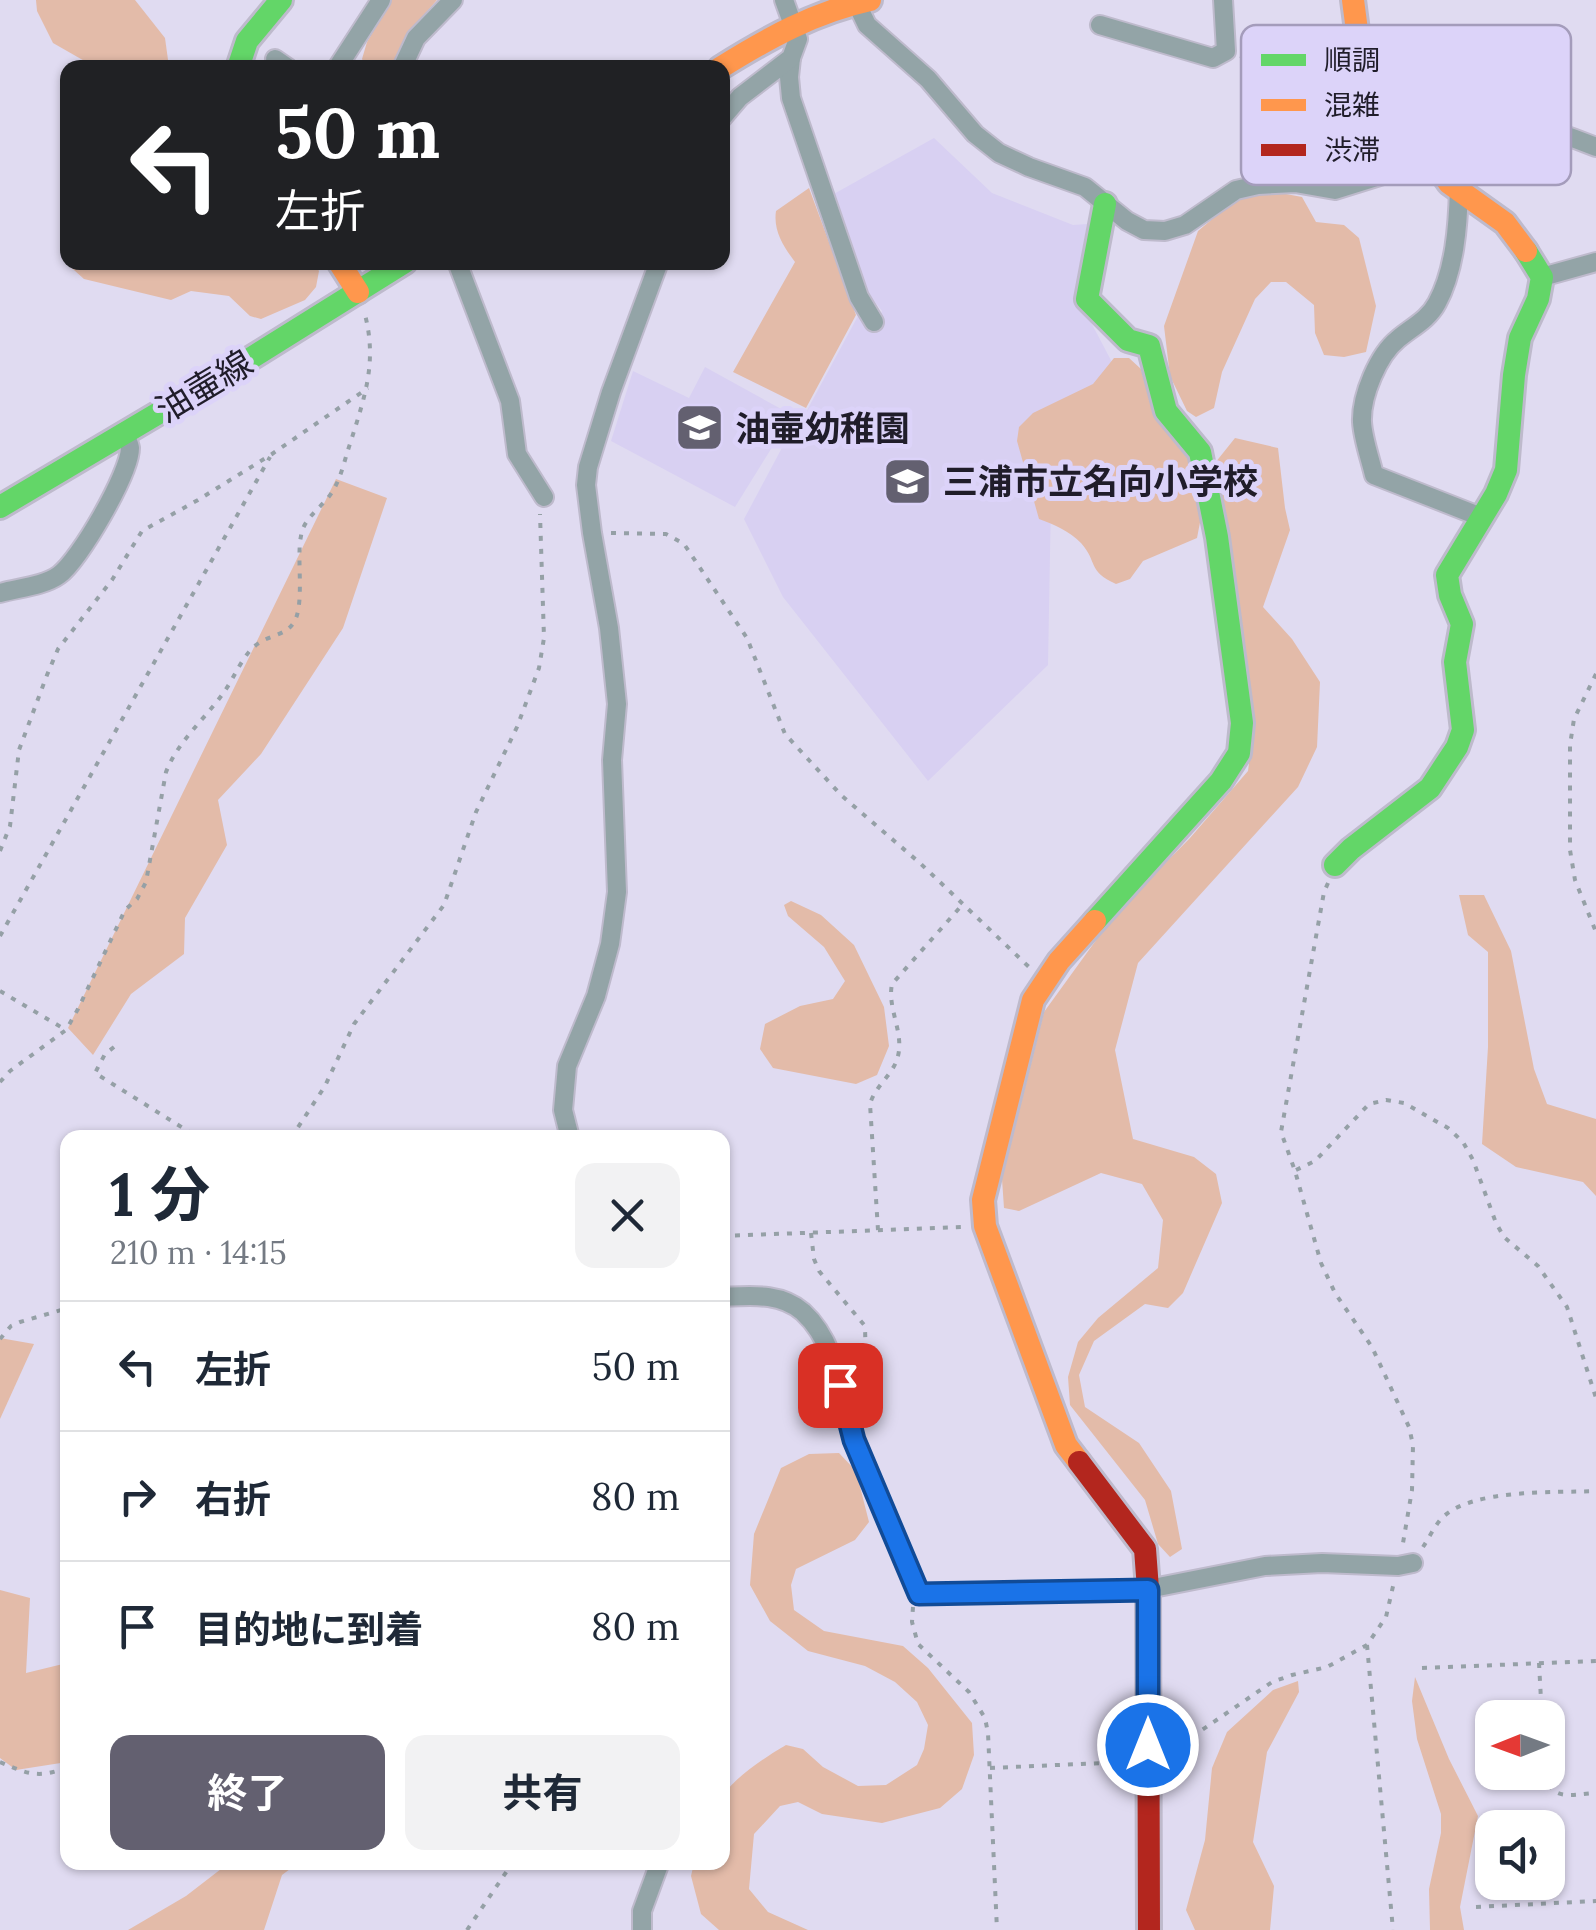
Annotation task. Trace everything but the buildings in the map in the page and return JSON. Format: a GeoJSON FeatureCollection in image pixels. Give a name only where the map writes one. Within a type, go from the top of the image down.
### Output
{"type":"FeatureCollection","features":[{"type":"Feature","properties":{"kind":"street"},"geometry":{"type":"LineString","coordinates":[[241,60],[248,41],[281,0]]}},
{"type":"Feature","properties":{"kind":"street"},"geometry":{"type":"LineString","coordinates":[[342,60],[382,0]]}},
{"type":"Feature","properties":{"kind":"street"},"geometry":{"type":"LineString","coordinates":[[406,60],[416,38],[453,0]]}},
{"type":"Feature","properties":{"kind":"street"},"geometry":{"type":"LineString","coordinates":[[776,0],[784,0],[798,39],[791,58],[791,98],[860,296],[874,322]]}},
{"type":"Feature","properties":{"kind":"street"},"geometry":{"type":"LineString","coordinates":[[1100,25],[1213,58],[1226,52],[1224,0]]}},
{"type":"Feature","properties":{"kind":"street"},"geometry":{"type":"LineString","coordinates":[[1353,0],[1356,25]]}},
{"type":"Feature","properties":{"kind":"street"},"geometry":{"type":"LineString","coordinates":[[730,62],[794,24],[827,9],[863,1],[867,25],[928,78],[975,134],[998,153],[1085,187],[1127,222],[1144,230],[1185,225],[1236,190],[1258,185]]}},
{"type":"Feature","properties":{"kind":"street"},"geometry":{"type":"LineString","coordinates":[[730,109],[791,58]]}},
{"type":"Feature","properties":{"kind":"street"},"geometry":{"type":"LineString","coordinates":[[1571,140],[1596,148]]}},
{"type":"Feature","properties":{"kind":"street"},"geometry":{"type":"LineString","coordinates":[[1307,185],[1336,190],[1348,185]]}},
{"type":"Feature","properties":{"kind":"street"},"geometry":{"type":"LineString","coordinates":[[1335,865],[1430,788],[1457,748],[1463,730],[1456,662],[1462,624],[1450,596],[1447,575],[1496,494],[1506,470],[1520,338],[1538,299],[1542,277],[1505,222],[1453,185]]}},
{"type":"Feature","properties":{"kind":"street"},"geometry":{"type":"LineString","coordinates":[[1459,190],[1455,238],[1438,302],[1422,322],[1382,354],[1368,389],[1362,422],[1374,475],[1480,517]]}},
{"type":"Feature","properties":{"kind":"street"},"geometry":{"type":"LineString","coordinates":[[1104,204],[1087,298],[1128,340],[1149,346],[1166,411],[1200,452],[1217,536],[1242,723],[1238,753],[1221,781],[1059,962],[1033,1000],[982,1200],[985,1226],[1066,1445],[1145,1549],[1149,1930]]}},
{"type":"Feature","properties":{"kind":"street"},"geometry":{"type":"LineString","coordinates":[[1542,277],[1596,262]]}},
{"type":"Feature","properties":{"kind":"street"},"geometry":{"type":"LineString","coordinates":[[344,270],[358,292]]}},
{"type":"Feature","properties":{"kind":"street","name":"油壷線"},"geometry":{"type":"LineString","coordinates":[[0,507],[392,270]]}},
{"type":"Feature","properties":{"kind":"street"},"geometry":{"type":"LineString","coordinates":[[460,270],[510,401],[517,454],[544,497]]}},
{"type":"Feature","properties":{"kind":"street"},"geometry":{"type":"LineString","coordinates":[[568,1130],[564,1110],[567,1066],[596,996],[618,892],[612,760],[617,704],[586,485],[611,392],[657,270]]}},
{"type":"Feature","properties":{"kind":"street"},"geometry":{"type":"LineString","coordinates":[[0,593],[56,578],[71,565],[112,497],[128,461],[130,446],[125,434]]}},
{"type":"Feature","properties":{"kind":"street"},"geometry":{"type":"LineString","coordinates":[[730,1297],[778,1299],[797,1308],[820,1332],[840,1385],[854,1440],[919,1594],[1148,1590],[1265,1566],[1406,1565]]}},
{"type":"Feature","properties":{"kind":"street"},"geometry":{"type":"LineString","coordinates":[[642,1930],[642,1911],[657,1870]]}},
{"type":"Feature","properties":{"kind":"path"},"geometry":{"type":"LineString","coordinates":[[1226,52],[1241,56]]}},
{"type":"Feature","properties":{"kind":"path"},"geometry":{"type":"LineString","coordinates":[[0,1082],[66,1030],[125,910],[146,882],[172,757],[259,642],[294,624],[300,610],[300,537],[304,522],[324,505],[336,486],[368,388],[371,335],[358,292]]}},
{"type":"Feature","properties":{"kind":"path"},"geometry":{"type":"LineString","coordinates":[[0,851],[10,826],[19,750],[58,649],[112,580],[142,530],[272,454],[368,388]]}},
{"type":"Feature","properties":{"kind":"path"},"geometry":{"type":"LineString","coordinates":[[0,936],[272,454]]}},
{"type":"Feature","properties":{"kind":"path"},"geometry":{"type":"LineString","coordinates":[[295,1130],[325,1086],[354,1024],[444,905],[476,812],[516,728],[539,668],[544,638],[539,518],[544,497]]}},
{"type":"Feature","properties":{"kind":"path"},"geometry":{"type":"LineString","coordinates":[[592,533],[666,534],[684,544],[747,638],[786,734],[840,795],[921,864],[1044,981]]}},
{"type":"Feature","properties":{"kind":"path"},"geometry":{"type":"LineString","coordinates":[[1596,674],[1574,719],[1570,745],[1570,850],[1576,880],[1596,932]]}},
{"type":"Feature","properties":{"kind":"path"},"geometry":{"type":"LineString","coordinates":[[1335,865],[1324,892],[1281,1132],[1321,1263],[1335,1293],[1372,1347],[1409,1427],[1413,1446],[1406,1565]]}},
{"type":"Feature","properties":{"kind":"path"},"geometry":{"type":"LineString","coordinates":[[878,1230],[870,1104],[900,1052],[890,994],[892,984],[963,904]]}},
{"type":"Feature","properties":{"kind":"path"},"geometry":{"type":"LineString","coordinates":[[0,991],[66,1030]]}},
{"type":"Feature","properties":{"kind":"path"},"geometry":{"type":"LineString","coordinates":[[114,1047],[105,1054],[95,1073],[186,1130]]}},
{"type":"Feature","properties":{"kind":"path"},"geometry":{"type":"LineString","coordinates":[[1295,1171],[1315,1162],[1369,1104],[1386,1100],[1404,1102],[1448,1128],[1473,1160],[1504,1237],[1538,1266],[1566,1306],[1596,1398]]}},
{"type":"Feature","properties":{"kind":"path"},"geometry":{"type":"LineString","coordinates":[[730,1236],[985,1226]]}},
{"type":"Feature","properties":{"kind":"path"},"geometry":{"type":"LineString","coordinates":[[811,1232],[819,1270],[865,1326],[866,1424]]}},
{"type":"Feature","properties":{"kind":"path"},"geometry":{"type":"LineString","coordinates":[[0,1339],[10,1326],[60,1310]]}},
{"type":"Feature","properties":{"kind":"path"},"geometry":{"type":"LineString","coordinates":[[990,1768],[1148,1753],[1183,1743],[1272,1682],[1327,1667],[1367,1646],[1386,1617],[1406,1565],[1442,1518],[1466,1503],[1488,1497],[1596,1491]]}},
{"type":"Feature","properties":{"kind":"path"},"geometry":{"type":"LineString","coordinates":[[919,1594],[914,1601],[914,1635],[918,1644],[969,1692],[985,1718],[997,1930]]}},
{"type":"Feature","properties":{"kind":"path"},"geometry":{"type":"LineString","coordinates":[[1367,1646],[1393,1930]]}},
{"type":"Feature","properties":{"kind":"path"},"geometry":{"type":"LineString","coordinates":[[1422,1668],[1596,1660]]}},
{"type":"Feature","properties":{"kind":"path"},"geometry":{"type":"LineString","coordinates":[[1540,1663],[1541,1700]]}},
{"type":"Feature","properties":{"kind":"path"},"geometry":{"type":"LineString","coordinates":[[0,1762],[26,1774],[48,1776],[60,1771]]}},
{"type":"Feature","properties":{"kind":"path"},"geometry":{"type":"LineString","coordinates":[[1551,1790],[1559,1794],[1596,1793]]}},
{"type":"Feature","properties":{"kind":"path"},"geometry":{"type":"LineString","coordinates":[[467,1930],[508,1870]]}},
{"type":"Feature","properties":{"kind":"path"},"geometry":{"type":"LineString","coordinates":[[1476,1907],[1596,1900]]}},
{"type":"Feature","properties":{"kind":"shaded area"},"geometry":{"type":"Polygon","coordinates":[[[36,0],[135,0],[165,38],[168,60],[83,60],[53,43],[37,11],[36,0]]]}},
{"type":"Feature","properties":{"kind":"shaded area"},"geometry":{"type":"Polygon","coordinates":[[[392,0],[437,0],[408,33],[394,60],[362,60],[367,42],[392,0]]]}},
{"type":"Feature","properties":{"kind":"shaded area","name":"三浦市立名向小学校"},"geometry":{"type":"Polygon","coordinates":[[[934,138],[992,193],[1073,225],[1087,224],[1075,292],[1114,366],[1052,444],[1048,665],[928,781],[783,597],[744,519],[858,316],[873,332],[882,311],[860,283],[832,195],[934,138]]]}},
{"type":"Feature","properties":{"kind":"shaded area"},"geometry":{"type":"Polygon","coordinates":[[[809,188],[856,315],[806,408],[733,372],[795,262],[778,232],[776,211],[809,188]]]}},
{"type":"Feature","properties":{"kind":"shaded area"},"geometry":{"type":"Polygon","coordinates":[[[1265,190],[1302,197],[1316,222],[1344,225],[1359,238],[1376,306],[1366,352],[1344,357],[1324,355],[1315,333],[1314,305],[1286,282],[1271,282],[1255,299],[1222,372],[1214,408],[1196,417],[1187,411],[1170,376],[1164,326],[1198,231],[1235,200],[1265,190]]]}},
{"type":"Feature","properties":{"kind":"shaded area"},"geometry":{"type":"Polygon","coordinates":[[[74,270],[319,271],[316,287],[305,300],[261,319],[250,316],[229,296],[191,291],[171,300],[84,279],[74,270]]]}},
{"type":"Feature","properties":{"kind":"shaded area"},"geometry":{"type":"Polygon","coordinates":[[[1114,358],[1129,358],[1141,369],[1154,416],[1193,465],[1202,512],[1197,538],[1143,561],[1130,579],[1116,584],[1097,570],[1076,539],[1039,519],[1017,441],[1019,427],[1033,413],[1093,384],[1114,358]]]}},
{"type":"Feature","properties":{"kind":"shaded area","name":"油壷幼稚園"},"geometry":{"type":"Polygon","coordinates":[[[705,367],[792,415],[735,507],[611,441],[633,371],[689,398],[705,367]]]}},
{"type":"Feature","properties":{"kind":"shaded area"},"geometry":{"type":"Polygon","coordinates":[[[1235,438],[1278,448],[1290,530],[1263,607],[1292,639],[1320,682],[1317,747],[1298,787],[1138,963],[1115,1050],[1133,1139],[1194,1157],[1216,1174],[1222,1203],[1183,1293],[1168,1308],[1145,1304],[1094,1341],[1079,1375],[1085,1407],[1139,1443],[1171,1491],[1182,1549],[1170,1557],[1158,1544],[1145,1500],[1070,1405],[1068,1377],[1078,1342],[1098,1318],[1158,1268],[1163,1220],[1142,1184],[1101,1173],[1019,1211],[1004,1208],[1002,1179],[1044,1012],[1115,914],[1190,838],[1248,771],[1254,725],[1215,463],[1235,438]]]}},
{"type":"Feature","properties":{"kind":"shaded area"},"geometry":{"type":"Polygon","coordinates":[[[336,479],[387,498],[343,628],[261,754],[218,800],[227,845],[185,918],[184,954],[131,994],[93,1055],[68,1028],[336,479]]]}},
{"type":"Feature","properties":{"kind":"shaded area"},"geometry":{"type":"Polygon","coordinates":[[[1459,895],[1484,895],[1511,951],[1534,1069],[1547,1104],[1596,1119],[1596,1196],[1583,1182],[1516,1167],[1482,1144],[1488,952],[1468,935],[1459,895]]]}},
{"type":"Feature","properties":{"kind":"shaded area"},"geometry":{"type":"Polygon","coordinates":[[[791,901],[821,915],[854,945],[884,1007],[889,1046],[877,1075],[856,1084],[773,1068],[760,1049],[765,1024],[800,1006],[833,999],[845,981],[824,947],[788,916],[784,905],[791,901]]]}},
{"type":"Feature","properties":{"kind":"shaded area"},"geometry":{"type":"Polygon","coordinates":[[[0,1338],[34,1344],[0,1419],[0,1338]]]}},
{"type":"Feature","properties":{"kind":"shaded area"},"geometry":{"type":"Polygon","coordinates":[[[839,1453],[856,1471],[869,1522],[855,1540],[796,1569],[791,1585],[794,1610],[824,1631],[903,1646],[928,1668],[972,1723],[974,1755],[962,1789],[940,1808],[882,1823],[822,1814],[798,1802],[780,1806],[754,1834],[749,1889],[768,1912],[808,1930],[719,1930],[701,1914],[691,1876],[692,1870],[730,1870],[730,1787],[742,1775],[786,1745],[803,1749],[823,1767],[858,1786],[886,1785],[917,1765],[924,1749],[928,1725],[917,1702],[895,1682],[865,1666],[808,1651],[770,1621],[750,1585],[754,1534],[781,1468],[809,1454],[839,1453]]]}},
{"type":"Feature","properties":{"kind":"shaded area"},"geometry":{"type":"Polygon","coordinates":[[[0,1590],[30,1598],[26,1673],[60,1665],[60,1763],[16,1770],[0,1758],[0,1590]]]}},
{"type":"Feature","properties":{"kind":"shaded area"},"geometry":{"type":"Polygon","coordinates":[[[1415,1677],[1475,1810],[1475,1831],[1460,1907],[1464,1930],[1430,1930],[1429,1889],[1441,1833],[1441,1814],[1417,1739],[1412,1701],[1415,1677]]]}},
{"type":"Feature","properties":{"kind":"shaded area"},"geometry":{"type":"Polygon","coordinates":[[[1298,1681],[1299,1692],[1267,1752],[1253,1842],[1274,1886],[1270,1930],[1195,1930],[1186,1910],[1205,1840],[1212,1768],[1227,1732],[1273,1690],[1298,1681]]]}},
{"type":"Feature","properties":{"kind":"shaded area"},"geometry":{"type":"Polygon","coordinates":[[[220,1870],[289,1870],[282,1875],[264,1930],[128,1930],[186,1896],[220,1870]]]}},
{"type":"Feature","properties":{"kind":"traffic: fast"},"geometry":{"type":"LineString","coordinates":[[241,60],[247,41],[281,0]]}},
{"type":"Feature","properties":{"kind":"traffic: fast"},"geometry":{"type":"LineString","coordinates":[[1095,921],[1221,781],[1239,753],[1242,723],[1217,537],[1200,452],[1166,411],[1149,346],[1128,340],[1087,299],[1105,204]]}},
{"type":"Feature","properties":{"kind":"traffic: fast"},"geometry":{"type":"LineString","coordinates":[[1335,865],[1430,788],[1457,747],[1463,730],[1455,662],[1462,624],[1447,575],[1496,494],[1506,470],[1520,338],[1538,299],[1542,277],[1526,251]]}},
{"type":"Feature","properties":{"kind":"traffic: fast"},"geometry":{"type":"LineString","coordinates":[[0,507],[392,270]]}},
{"type":"Feature","properties":{"kind":"traffic: slow"},"geometry":{"type":"LineString","coordinates":[[730,62],[792,27],[870,0]]}},
{"type":"Feature","properties":{"kind":"traffic: slow"},"geometry":{"type":"LineString","coordinates":[[1353,0],[1356,25]]}},
{"type":"Feature","properties":{"kind":"traffic: slow"},"geometry":{"type":"LineString","coordinates":[[1452,185],[1505,223],[1526,251]]}},
{"type":"Feature","properties":{"kind":"traffic: slow"},"geometry":{"type":"LineString","coordinates":[[344,270],[358,292]]}},
{"type":"Feature","properties":{"kind":"traffic: slow"},"geometry":{"type":"LineString","coordinates":[[1079,1462],[1066,1445],[985,1226],[983,1200],[1033,1000],[1059,961],[1095,921]]}},
{"type":"Feature","properties":{"kind":"traffic: jam"},"geometry":{"type":"LineString","coordinates":[[1079,1462],[1145,1549],[1149,1930]]}},
{"type":"Feature","properties":{"kind":"place","name":"油壷幼稚園"},"geometry":{"type":"Point","coordinates":[700,428]}},
{"type":"Feature","properties":{"kind":"place","name":"三浦市立名向小学校"},"geometry":{"type":"Point","coordinates":[908,481]}},
{"type":"Feature","properties":{"kind":"route"},"geometry":{"type":"LineString","coordinates":[[840,1385],[854,1440],[919,1594],[1148,1590],[1148,1745]]}}]}
